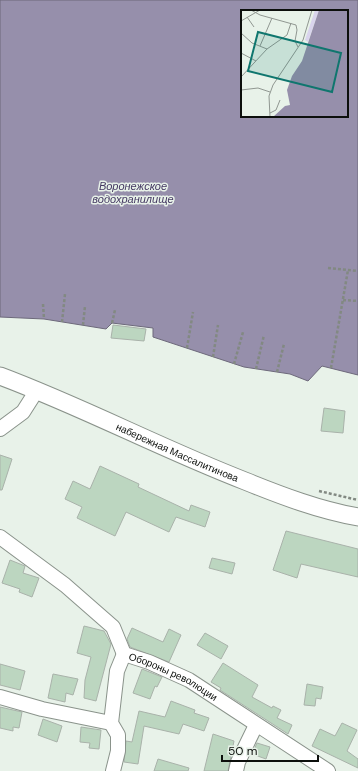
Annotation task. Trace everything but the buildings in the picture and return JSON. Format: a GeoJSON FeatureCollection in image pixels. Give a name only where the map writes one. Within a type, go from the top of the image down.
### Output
{"type":"FeatureCollection","features":[{"type":"Feature","properties":{"kind":"main road","name":"набережная Массалитинова"},"geometry":{"type":"LineString","coordinates":[[0,376],[38,390],[214,469],[285,497],[358,517]]}},
{"type":"Feature","properties":{"kind":"street"},"geometry":{"type":"LineString","coordinates":[[0,428],[23,412],[38,390]]}},
{"type":"Feature","properties":{"kind":"street","name":"Обороны революции"},"geometry":{"type":"LineString","coordinates":[[0,537],[65,585],[113,627],[124,654],[149,662],[189,680],[328,771]]}},
{"type":"Feature","properties":{"kind":"street"},"geometry":{"type":"LineString","coordinates":[[114,771],[118,751],[118,735],[111,723],[117,671],[124,654]]}},
{"type":"Feature","properties":{"kind":"street"},"geometry":{"type":"LineString","coordinates":[[0,697],[42,709],[111,723]]}},
{"type":"Feature","properties":{"kind":"street"},"geometry":{"type":"LineString","coordinates":[[236,771],[238,762],[256,725]]}},
{"type":"Feature","properties":{"kind":"path"},"geometry":{"type":"LineString","coordinates":[[328,268],[358,271]]}},
{"type":"Feature","properties":{"kind":"path"},"geometry":{"type":"LineString","coordinates":[[331,368],[348,270]]}},
{"type":"Feature","properties":{"kind":"path"},"geometry":{"type":"LineString","coordinates":[[62,322],[65,294]]}},
{"type":"Feature","properties":{"kind":"path"},"geometry":{"type":"LineString","coordinates":[[343,300],[358,301]]}},
{"type":"Feature","properties":{"kind":"path"},"geometry":{"type":"LineString","coordinates":[[43,304],[44,319]]}},
{"type":"Feature","properties":{"kind":"path"},"geometry":{"type":"LineString","coordinates":[[82,325],[85,306]]}},
{"type":"Feature","properties":{"kind":"path"},"geometry":{"type":"LineString","coordinates":[[112,323],[115,310]]}},
{"type":"Feature","properties":{"kind":"path"},"geometry":{"type":"LineString","coordinates":[[187,348],[193,312]]}},
{"type":"Feature","properties":{"kind":"path"},"geometry":{"type":"LineString","coordinates":[[213,357],[218,325]]}},
{"type":"Feature","properties":{"kind":"path"},"geometry":{"type":"LineString","coordinates":[[234,364],[242,332]]}},
{"type":"Feature","properties":{"kind":"path"},"geometry":{"type":"LineString","coordinates":[[256,369],[264,335]]}},
{"type":"Feature","properties":{"kind":"path"},"geometry":{"type":"LineString","coordinates":[[277,372],[284,344]]}},
{"type":"Feature","properties":{"kind":"water","name":"Воронежское водохранилище"},"geometry":{"type":"Polygon","coordinates":[[[0,0],[358,0],[358,375],[322,366],[308,381],[290,374],[244,367],[153,337],[153,328],[112,323],[106,329],[44,319],[0,317],[0,0]]]}}]}
